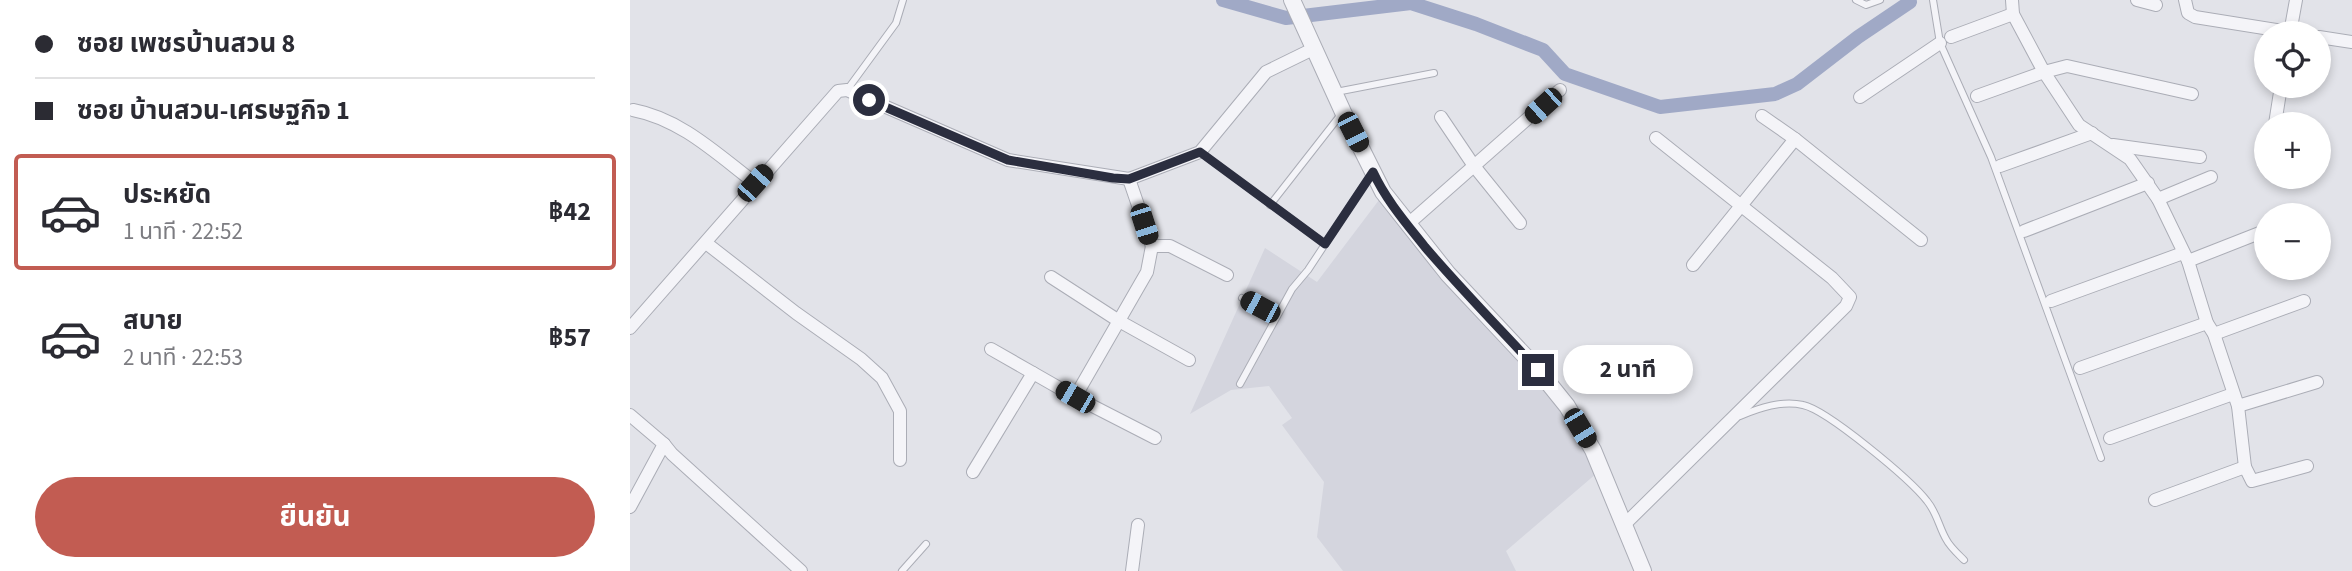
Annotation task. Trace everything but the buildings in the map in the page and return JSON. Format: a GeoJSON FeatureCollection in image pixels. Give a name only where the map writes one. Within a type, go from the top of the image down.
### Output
{"type":"FeatureCollection","features":[{"type":"Feature","properties":{"kind":"street"},"geometry":{"type":"LineString","coordinates":[[1292,0],[1383,192],[1448,274],[1538,370],[1567,406],[1593,450],[1643,571]]}},
{"type":"Feature","properties":{"kind":"street"},"geometry":{"type":"LineString","coordinates":[[2012,0],[2013,14],[2044,72],[2079,125],[2130,159],[2158,199],[2186,257],[2236,400],[2245,467],[2252,481],[2307,466]]}},
{"type":"Feature","properties":{"kind":"street"},"geometry":{"type":"LineString","coordinates":[[2137,0],[2156,5]]}},
{"type":"Feature","properties":{"kind":"street"},"geometry":{"type":"LineString","coordinates":[[2185,0],[2188,13],[2195,17],[2254,27]]}},
{"type":"Feature","properties":{"kind":"street"},"geometry":{"type":"LineString","coordinates":[[2292,21],[2296,0]]}},
{"type":"Feature","properties":{"kind":"street"},"geometry":{"type":"LineString","coordinates":[[1860,97],[1945,40],[2013,14]]}},
{"type":"Feature","properties":{"kind":"street"},"geometry":{"type":"LineString","coordinates":[[2331,39],[2352,42]]}},
{"type":"Feature","properties":{"kind":"street"},"geometry":{"type":"LineString","coordinates":[[630,328],[838,91],[847,90],[1008,160],[1129,179],[1200,152],[1266,72],[1314,48]]}},
{"type":"Feature","properties":{"kind":"street"},"geometry":{"type":"LineString","coordinates":[[1977,96],[2067,66],[2192,94]]}},
{"type":"Feature","properties":{"kind":"street"},"geometry":{"type":"LineString","coordinates":[[1407,225],[1560,90]]}},
{"type":"Feature","properties":{"kind":"street"},"geometry":{"type":"LineString","coordinates":[[634,110],[659,116],[682,128],[755,183]]}},
{"type":"Feature","properties":{"kind":"street"},"geometry":{"type":"LineString","coordinates":[[1762,116],[1795,139],[1920,240]]}},
{"type":"Feature","properties":{"kind":"street"},"geometry":{"type":"LineString","coordinates":[[1441,117],[1474,166],[1520,223]]}},
{"type":"Feature","properties":{"kind":"street"},"geometry":{"type":"LineString","coordinates":[[2000,166],[2092,133]]}},
{"type":"Feature","properties":{"kind":"street"},"geometry":{"type":"LineString","coordinates":[[1625,524],[1846,306],[1850,297],[1832,278],[1656,138]]}},
{"type":"Feature","properties":{"kind":"street"},"geometry":{"type":"LineString","coordinates":[[1693,265],[1795,139]]}},
{"type":"Feature","properties":{"kind":"street"},"geometry":{"type":"LineString","coordinates":[[2109,144],[2200,157]]}},
{"type":"Feature","properties":{"kind":"street"},"geometry":{"type":"LineString","coordinates":[[2158,199],[2211,177]]}},
{"type":"Feature","properties":{"kind":"street"},"geometry":{"type":"LineString","coordinates":[[1075,397],[1147,272],[1152,246],[1129,179]]}},
{"type":"Feature","properties":{"kind":"street"},"geometry":{"type":"LineString","coordinates":[[2024,231],[2148,183]]}},
{"type":"Feature","properties":{"kind":"street"},"geometry":{"type":"LineString","coordinates":[[2051,301],[2254,235]]}},
{"type":"Feature","properties":{"kind":"street"},"geometry":{"type":"LineString","coordinates":[[706,243],[796,313],[862,359],[882,378],[901,411],[901,460]]}},
{"type":"Feature","properties":{"kind":"street"},"geometry":{"type":"LineString","coordinates":[[1152,246],[1170,246],[1227,275]]}},
{"type":"Feature","properties":{"kind":"street"},"geometry":{"type":"LineString","coordinates":[[1051,277],[1119,321],[1189,360]]}},
{"type":"Feature","properties":{"kind":"street"},"geometry":{"type":"LineString","coordinates":[[2080,368],[2305,301]]}},
{"type":"Feature","properties":{"kind":"street"},"geometry":{"type":"LineString","coordinates":[[991,349],[1075,397],[1155,438]]}},
{"type":"Feature","properties":{"kind":"street"},"geometry":{"type":"LineString","coordinates":[[973,472],[1033,373]]}},
{"type":"Feature","properties":{"kind":"street"},"geometry":{"type":"LineString","coordinates":[[2110,438],[2236,400],[2318,382]]}},
{"type":"Feature","properties":{"kind":"street"},"geometry":{"type":"LineString","coordinates":[[630,415],[801,571]]}},
{"type":"Feature","properties":{"kind":"street"},"geometry":{"type":"LineString","coordinates":[[630,507],[664,444]]}},
{"type":"Feature","properties":{"kind":"street"},"geometry":{"type":"LineString","coordinates":[[2155,500],[2245,467]]}},
{"type":"Feature","properties":{"kind":"street"},"geometry":{"type":"LineString","coordinates":[[1132,571],[1138,525]]}},
{"type":"Feature","properties":{"kind":"lane"},"geometry":{"type":"LineString","coordinates":[[847,90],[896,23],[903,0]]}},
{"type":"Feature","properties":{"kind":"lane"},"geometry":{"type":"LineString","coordinates":[[1856,0],[1866,5],[1880,0]]}},
{"type":"Feature","properties":{"kind":"lane"},"geometry":{"type":"LineString","coordinates":[[1933,0],[1945,40],[1991,157],[2101,458]]}},
{"type":"Feature","properties":{"kind":"lane"},"geometry":{"type":"LineString","coordinates":[[1335,93],[1434,73]]}},
{"type":"Feature","properties":{"kind":"lane"},"geometry":{"type":"LineString","coordinates":[[1270,205],[1343,112]]}},
{"type":"Feature","properties":{"kind":"lane"},"geometry":{"type":"LineString","coordinates":[[1200,152],[1325,244]]}},
{"type":"Feature","properties":{"kind":"lane"},"geometry":{"type":"LineString","coordinates":[[1240,384],[1292,289],[1308,270],[1373,172]]}},
{"type":"Feature","properties":{"kind":"lane"},"geometry":{"type":"LineString","coordinates":[[1242,298],[1277,316]]}},
{"type":"Feature","properties":{"kind":"lane"},"geometry":{"type":"LineString","coordinates":[[1731,419],[1783,404],[1805,405],[1815,409],[1917,490],[1934,509],[1945,538],[1964,560]]}},
{"type":"Feature","properties":{"kind":"lane"},"geometry":{"type":"LineString","coordinates":[[902,571],[926,544]]}},
{"type":"Feature","properties":{"kind":"shaded area"},"geometry":{"type":"Polygon","coordinates":[[[1382,196],[1561,407],[1597,473],[1506,551],[1516,571],[1343,571],[1317,537],[1324,482],[1282,425],[1292,418],[1269,386],[1231,390],[1190,414],[1265,248],[1317,282],[1382,196]]]}},
{"type":"Feature","properties":{"kind":"waterway"},"geometry":{"type":"LineString","coordinates":[[1223,0],[1286,18],[1411,3],[1543,50],[1565,74],[1660,107],[1775,94],[1797,84],[1858,37],[1910,2]]}},
{"type":"Feature","properties":{"kind":"waterway"},"geometry":{"type":"LineString","coordinates":[[1385,4],[1386,0]]}},
{"type":"Feature","properties":{"kind":"route"},"geometry":{"type":"LineString","coordinates":[[869,100],[1008,160],[1113,178],[1129,179],[1200,152],[1325,244],[1373,172],[1383,192],[1411,230],[1448,274],[1538,370]]}}]}
